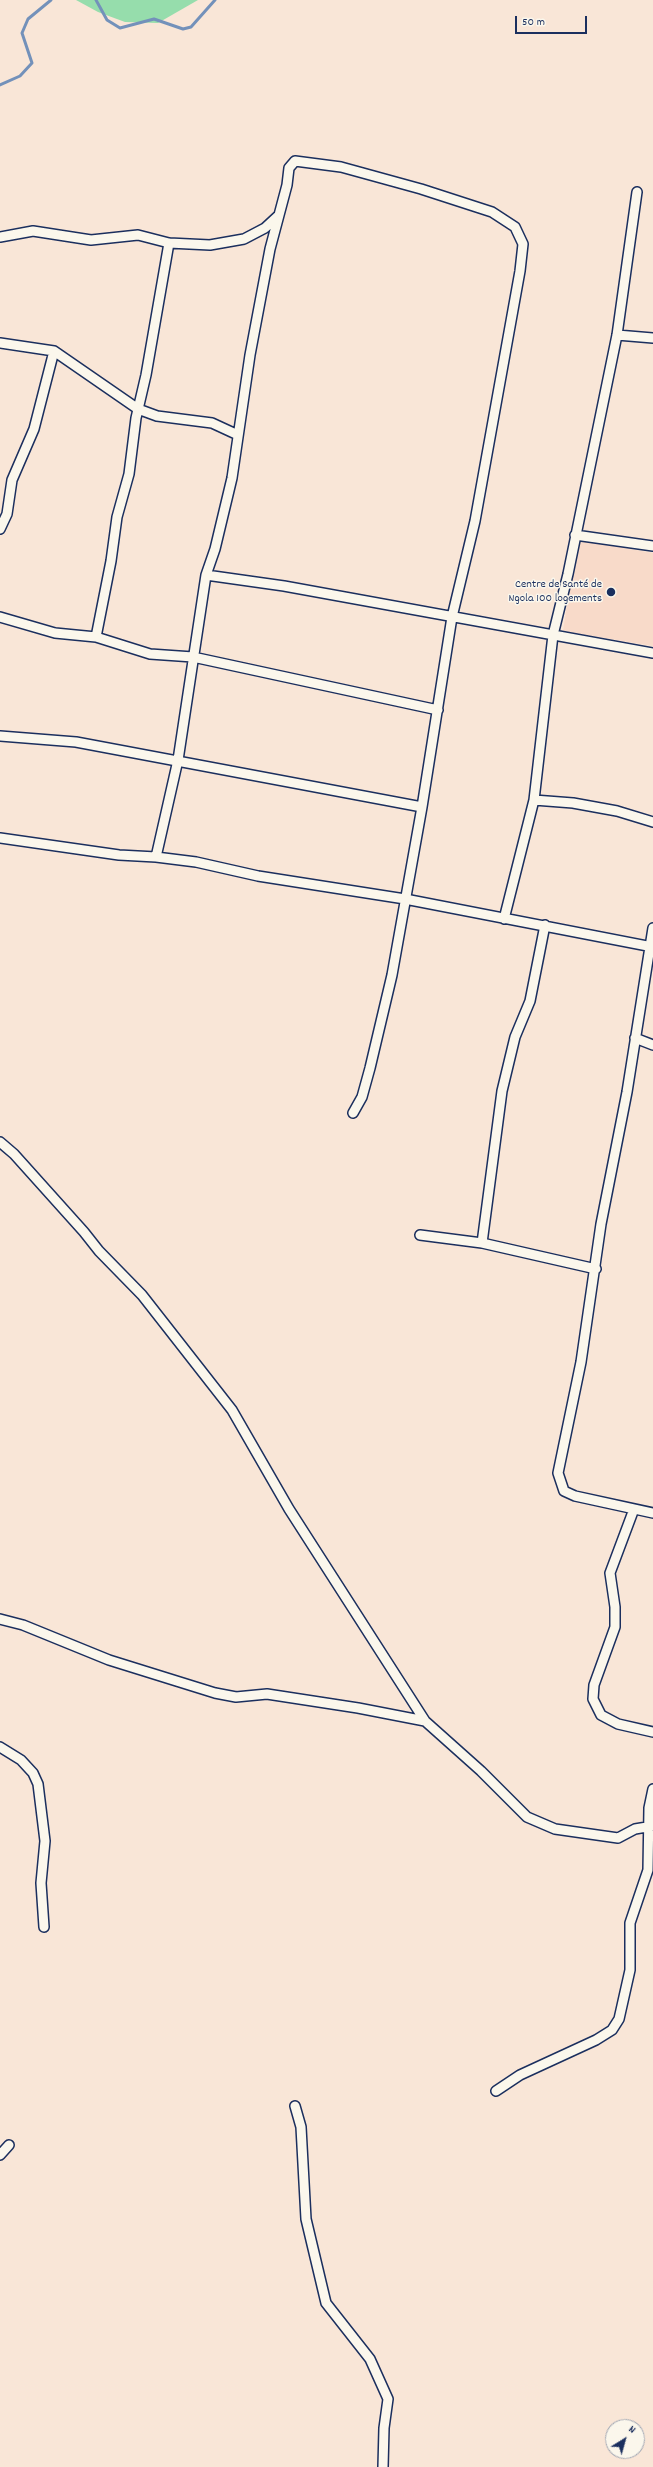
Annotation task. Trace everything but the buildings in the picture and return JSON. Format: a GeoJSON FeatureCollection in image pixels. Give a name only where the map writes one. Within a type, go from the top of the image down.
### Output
{"type":"FeatureCollection","features":[{"type":"Feature","properties":{"kind":"street"},"geometry":{"type":"LineString","coordinates":[[156,857],[178,760],[206,575],[215,549],[232,478],[250,355],[278,216],[287,186],[289,168],[295,161],[315,162],[421,189],[492,212],[515,227],[523,244],[475,521],[452,617],[422,807],[377,1044],[362,1097],[353,1113]]}},
{"type":"Feature","properties":{"kind":"street"},"geometry":{"type":"LineString","coordinates":[[504,919],[534,800],[553,635],[568,574],[617,335],[637,192]]}},
{"type":"Feature","properties":{"kind":"street"},"geometry":{"type":"LineString","coordinates":[[0,237],[33,231],[91,240],[138,235],[169,243],[210,245],[244,239],[265,228],[278,216]]}},
{"type":"Feature","properties":{"kind":"street"},"geometry":{"type":"LineString","coordinates":[[96,637],[118,517],[129,474],[138,410],[169,243]]}},
{"type":"Feature","properties":{"kind":"street"},"geometry":{"type":"LineString","coordinates":[[617,335],[653,338]]}},
{"type":"Feature","properties":{"kind":"street"},"geometry":{"type":"LineString","coordinates":[[0,343],[54,351],[138,410],[157,416],[212,423],[238,435]]}},
{"type":"Feature","properties":{"kind":"street"},"geometry":{"type":"LineString","coordinates":[[0,529],[7,514],[12,480],[34,429],[54,351]]}},
{"type":"Feature","properties":{"kind":"street"},"geometry":{"type":"LineString","coordinates":[[575,535],[653,546]]}},
{"type":"Feature","properties":{"kind":"street"},"geometry":{"type":"LineString","coordinates":[[206,575],[284,586],[653,653]]}},
{"type":"Feature","properties":{"kind":"street"},"geometry":{"type":"LineString","coordinates":[[0,618],[55,633],[96,637],[150,654],[193,657],[438,710]]}},
{"type":"Feature","properties":{"kind":"street"},"geometry":{"type":"LineString","coordinates":[[0,736],[76,742],[422,807]]}},
{"type":"Feature","properties":{"kind":"street"},"geometry":{"type":"LineString","coordinates":[[534,800],[573,803],[617,811],[653,822]]}},
{"type":"Feature","properties":{"kind":"street"},"geometry":{"type":"LineString","coordinates":[[0,838],[119,855],[156,857],[196,862],[258,876],[405,899],[651,947]]}},
{"type":"Feature","properties":{"kind":"street"},"geometry":{"type":"LineString","coordinates":[[482,1243],[502,1091],[515,1037],[530,1001],[545,926]]}},
{"type":"Feature","properties":{"kind":"street"},"geometry":{"type":"LineString","coordinates":[[653,928],[651,947],[602,1224],[581,1362],[558,1473],[564,1491],[575,1496],[653,1513]]}},
{"type":"Feature","properties":{"kind":"street"},"geometry":{"type":"LineString","coordinates":[[635,1038],[653,1045]]}},
{"type":"Feature","properties":{"kind":"street"},"geometry":{"type":"LineString","coordinates":[[0,1142],[14,1154],[37,1182],[84,1232],[99,1252],[142,1295],[232,1410],[290,1509],[424,1721],[535,1822],[555,1829],[618,1838],[635,1829],[652,1826]]}},
{"type":"Feature","properties":{"kind":"street"},"geometry":{"type":"LineString","coordinates":[[420,1235],[482,1243],[596,1269]]}},
{"type":"Feature","properties":{"kind":"street"},"geometry":{"type":"LineString","coordinates":[[634,1509],[610,1573],[615,1608],[615,1627],[594,1685],[593,1699],[601,1715],[618,1724],[653,1732]]}},
{"type":"Feature","properties":{"kind":"street"},"geometry":{"type":"LineString","coordinates":[[0,1619],[23,1625],[109,1660],[215,1693],[236,1697],[267,1694],[358,1708],[424,1721]]}},
{"type":"Feature","properties":{"kind":"street"},"geometry":{"type":"LineString","coordinates":[[0,1747],[21,1760],[33,1773],[38,1784],[45,1841],[41,1883],[44,1927]]}},
{"type":"Feature","properties":{"kind":"street"},"geometry":{"type":"LineString","coordinates":[[496,2091],[520,2075],[575,2051],[612,2030],[619,2019],[630,1970],[630,1924],[648,1870],[652,1826],[649,1808],[653,1789]]}},
{"type":"Feature","properties":{"kind":"street"},"geometry":{"type":"LineString","coordinates":[[648,1870],[653,1881]]}},
{"type":"Feature","properties":{"kind":"street"},"geometry":{"type":"LineString","coordinates":[[295,2106],[302,2127],[306,2219],[326,2303],[370,2358],[382,2382],[388,2399],[384,2428],[383,2467]]}},
{"type":"Feature","properties":{"kind":"street"},"geometry":{"type":"LineString","coordinates":[[0,2155],[10,2145]]}},
{"type":"Feature","properties":{"kind":"shaded area","name":"Centre de Santé de Ngola 100 logements"},"geometry":{"type":"Polygon","coordinates":[[[577,540],[653,553],[653,646],[563,631],[577,540]]]}},
{"type":"Feature","properties":{"kind":"green space"},"geometry":{"type":"Polygon","coordinates":[[[76,0],[198,0],[158,23],[125,22],[98,12],[76,0]]]}},
{"type":"Feature","properties":{"kind":"waterway"},"geometry":{"type":"LineString","coordinates":[[0,85],[20,76],[32,63],[22,33],[28,19],[51,0]]}},
{"type":"Feature","properties":{"kind":"waterway"},"geometry":{"type":"LineString","coordinates":[[96,0],[107,20],[120,28],[154,19],[183,29],[191,27],[215,0]]}},
{"type":"Feature","properties":{"kind":"place","name":"Centre de Santé de Ngola 100 logements"},"geometry":{"type":"Point","coordinates":[611,592]}}]}
